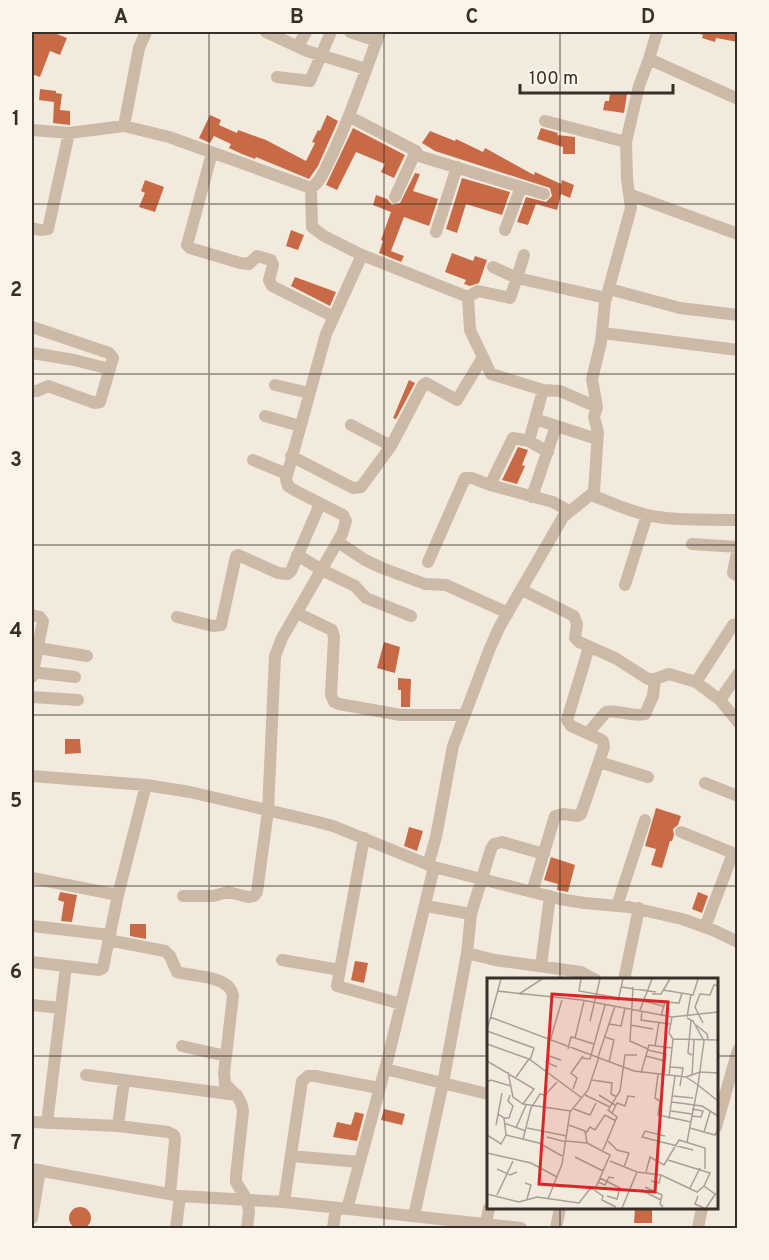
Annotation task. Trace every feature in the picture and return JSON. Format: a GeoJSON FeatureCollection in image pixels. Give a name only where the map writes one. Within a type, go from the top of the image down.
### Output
{"type":"FeatureCollection","features":[{"type":"Feature","properties":{"kind":"street"},"geometry":{"type":"LineString","coordinates":[[124,126],[139,48],[146,32]]}},
{"type":"Feature","properties":{"kind":"street"},"geometry":{"type":"LineString","coordinates":[[266,32],[321,55],[366,69]]}},
{"type":"Feature","properties":{"kind":"street"},"geometry":{"type":"LineString","coordinates":[[298,46],[306,32]]}},
{"type":"Feature","properties":{"kind":"street"},"geometry":{"type":"LineString","coordinates":[[277,77],[310,81],[332,32]]}},
{"type":"Feature","properties":{"kind":"street"},"geometry":{"type":"LineString","coordinates":[[311,188],[315,186],[323,172],[350,117],[378,36],[350,32]]}},
{"type":"Feature","properties":{"kind":"street"},"geometry":{"type":"LineString","coordinates":[[333,1228],[360,1162],[385,1069],[426,906],[450,758],[464,715],[482,667],[508,613],[563,516],[594,492],[597,439],[594,417],[597,407],[592,379],[603,333],[608,293],[631,208],[626,142],[639,86],[657,32]]}},
{"type":"Feature","properties":{"kind":"street"},"geometry":{"type":"LineString","coordinates":[[649,59],[738,99]]}},
{"type":"Feature","properties":{"kind":"street"},"geometry":{"type":"LineString","coordinates":[[350,117],[416,152],[419,156],[544,194]]}},
{"type":"Feature","properties":{"kind":"street"},"geometry":{"type":"LineString","coordinates":[[545,121],[580,128],[626,142]]}},
{"type":"Feature","properties":{"kind":"street"},"geometry":{"type":"LineString","coordinates":[[32,130],[69,133],[124,126],[169,137],[311,188]]}},
{"type":"Feature","properties":{"kind":"street"},"geometry":{"type":"LineString","coordinates":[[32,228],[48,229],[69,133]]}},
{"type":"Feature","properties":{"kind":"street"},"geometry":{"type":"LineString","coordinates":[[395,197],[416,152]]}},
{"type":"Feature","properties":{"kind":"street"},"geometry":{"type":"LineString","coordinates":[[212,153],[187,245],[190,248],[240,263],[249,264],[257,256],[271,260],[273,265],[269,280],[272,286],[334,317]]}},
{"type":"Feature","properties":{"kind":"street"},"geometry":{"type":"LineString","coordinates":[[436,232],[457,167]]}},
{"type":"Feature","properties":{"kind":"street"},"geometry":{"type":"LineString","coordinates":[[505,230],[520,187]]}},
{"type":"Feature","properties":{"kind":"street"},"geometry":{"type":"LineString","coordinates":[[311,188],[312,227],[324,236],[362,255],[468,297]]}},
{"type":"Feature","properties":{"kind":"street"},"geometry":{"type":"LineString","coordinates":[[631,195],[738,234]]}},
{"type":"Feature","properties":{"kind":"street"},"geometry":{"type":"LineString","coordinates":[[183,896],[205,896],[228,892],[248,897],[254,896],[257,892],[268,811],[275,656],[282,638],[338,542],[346,521],[343,515],[288,486],[287,474],[327,334],[362,255]]}},
{"type":"Feature","properties":{"kind":"street"},"geometry":{"type":"LineString","coordinates":[[468,297],[478,291],[510,298],[524,255]]}},
{"type":"Feature","properties":{"kind":"street"},"geometry":{"type":"LineString","coordinates":[[493,267],[518,278],[680,308],[738,315]]}},
{"type":"Feature","properties":{"kind":"street"},"geometry":{"type":"LineString","coordinates":[[468,297],[470,330],[492,374],[543,390],[560,391],[597,407]]}},
{"type":"Feature","properties":{"kind":"street"},"geometry":{"type":"LineString","coordinates":[[32,327],[109,353],[113,358],[100,402],[95,403],[48,386],[32,391]]}},
{"type":"Feature","properties":{"kind":"street"},"geometry":{"type":"LineString","coordinates":[[603,333],[737,346]]}},
{"type":"Feature","properties":{"kind":"street"},"geometry":{"type":"LineString","coordinates":[[32,353],[110,369]]}},
{"type":"Feature","properties":{"kind":"street"},"geometry":{"type":"LineString","coordinates":[[291,456],[357,489],[361,487],[391,446],[423,385],[426,383],[457,400],[483,357]]}},
{"type":"Feature","properties":{"kind":"street"},"geometry":{"type":"LineString","coordinates":[[275,385],[309,393]]}},
{"type":"Feature","properties":{"kind":"street"},"geometry":{"type":"LineString","coordinates":[[529,441],[543,390]]}},
{"type":"Feature","properties":{"kind":"street"},"geometry":{"type":"LineString","coordinates":[[265,416],[300,426]]}},
{"type":"Feature","properties":{"kind":"street"},"geometry":{"type":"LineString","coordinates":[[535,419],[597,439]]}},
{"type":"Feature","properties":{"kind":"street"},"geometry":{"type":"LineString","coordinates":[[351,425],[391,446]]}},
{"type":"Feature","properties":{"kind":"street"},"geometry":{"type":"LineString","coordinates":[[532,497],[556,426]]}},
{"type":"Feature","properties":{"kind":"street"},"geometry":{"type":"LineString","coordinates":[[490,485],[511,440],[516,438],[529,441],[548,452]]}},
{"type":"Feature","properties":{"kind":"street"},"geometry":{"type":"LineString","coordinates":[[253,460],[287,474]]}},
{"type":"Feature","properties":{"kind":"street"},"geometry":{"type":"LineString","coordinates":[[428,562],[465,478],[472,478],[558,504],[569,511]]}},
{"type":"Feature","properties":{"kind":"street"},"geometry":{"type":"LineString","coordinates":[[591,495],[647,514],[701,520],[738,520]]}},
{"type":"Feature","properties":{"kind":"street"},"geometry":{"type":"LineString","coordinates":[[177,617],[213,626],[221,625],[238,555],[278,573],[285,574],[291,571],[320,504]]}},
{"type":"Feature","properties":{"kind":"street"},"geometry":{"type":"LineString","coordinates":[[625,585],[647,514]]}},
{"type":"Feature","properties":{"kind":"street"},"geometry":{"type":"LineString","coordinates":[[338,542],[382,568],[418,582],[446,585],[508,613]]}},
{"type":"Feature","properties":{"kind":"street"},"geometry":{"type":"LineString","coordinates":[[692,544],[738,547],[733,573],[738,576]]}},
{"type":"Feature","properties":{"kind":"street"},"geometry":{"type":"LineString","coordinates":[[297,555],[355,586],[366,598],[411,616]]}},
{"type":"Feature","properties":{"kind":"street"},"geometry":{"type":"LineString","coordinates":[[522,590],[574,616],[577,624],[575,638],[589,647],[615,658],[648,679],[669,674],[696,682],[720,700],[738,722]]}},
{"type":"Feature","properties":{"kind":"street"},"geometry":{"type":"LineString","coordinates":[[297,613],[332,630],[334,637],[331,695],[334,702],[401,715],[464,715]]}},
{"type":"Feature","properties":{"kind":"street"},"geometry":{"type":"LineString","coordinates":[[32,615],[40,617],[43,621],[32,670],[75,677]]}},
{"type":"Feature","properties":{"kind":"street"},"geometry":{"type":"LineString","coordinates":[[696,682],[733,626],[738,624]]}},
{"type":"Feature","properties":{"kind":"street"},"geometry":{"type":"LineString","coordinates":[[532,892],[555,816],[563,814],[578,816],[583,810],[605,744],[600,739],[571,726],[567,720],[589,647]]}},
{"type":"Feature","properties":{"kind":"street"},"geometry":{"type":"LineString","coordinates":[[38,648],[87,656]]}},
{"type":"Feature","properties":{"kind":"street"},"geometry":{"type":"LineString","coordinates":[[720,700],[738,674]]}},
{"type":"Feature","properties":{"kind":"street"},"geometry":{"type":"LineString","coordinates":[[588,733],[606,712],[618,711],[639,716],[645,714],[653,696],[655,679]]}},
{"type":"Feature","properties":{"kind":"street"},"geometry":{"type":"LineString","coordinates":[[32,697],[78,700]]}},
{"type":"Feature","properties":{"kind":"street"},"geometry":{"type":"LineString","coordinates":[[599,762],[648,777]]}},
{"type":"Feature","properties":{"kind":"street"},"geometry":{"type":"LineString","coordinates":[[32,776],[146,785],[190,792],[333,826],[431,866],[481,880],[584,903],[639,908],[682,919],[738,942]]}},
{"type":"Feature","properties":{"kind":"street"},"geometry":{"type":"LineString","coordinates":[[705,783],[738,796]]}},
{"type":"Feature","properties":{"kind":"street"},"geometry":{"type":"LineString","coordinates":[[32,962],[99,970],[103,968],[118,895],[146,785]]}},
{"type":"Feature","properties":{"kind":"street"},"geometry":{"type":"LineString","coordinates":[[617,906],[645,820]]}},
{"type":"Feature","properties":{"kind":"street"},"geometry":{"type":"LineString","coordinates":[[681,832],[735,854],[705,927]]}},
{"type":"Feature","properties":{"kind":"street"},"geometry":{"type":"LineString","coordinates":[[364,838],[337,986],[401,1004]]}},
{"type":"Feature","properties":{"kind":"street"},"geometry":{"type":"LineString","coordinates":[[414,1216],[443,1083],[467,953],[471,914],[491,849],[497,842],[544,854]]}},
{"type":"Feature","properties":{"kind":"street"},"geometry":{"type":"LineString","coordinates":[[32,878],[118,895]]}},
{"type":"Feature","properties":{"kind":"street"},"geometry":{"type":"LineString","coordinates":[[541,966],[550,896]]}},
{"type":"Feature","properties":{"kind":"street"},"geometry":{"type":"LineString","coordinates":[[426,906],[471,914]]}},
{"type":"Feature","properties":{"kind":"street"},"geometry":{"type":"LineString","coordinates":[[624,978],[639,908]]}},
{"type":"Feature","properties":{"kind":"street"},"geometry":{"type":"LineString","coordinates":[[32,926],[109,938],[165,951],[177,972],[219,981],[228,984],[232,989],[224,1073],[225,1084],[238,1095],[243,1111],[236,1182],[247,1200],[250,1216],[248,1228]]}},
{"type":"Feature","properties":{"kind":"street"},"geometry":{"type":"LineString","coordinates":[[467,953],[495,960],[581,972],[592,978]]}},
{"type":"Feature","properties":{"kind":"street"},"geometry":{"type":"LineString","coordinates":[[282,960],[340,970]]}},
{"type":"Feature","properties":{"kind":"street"},"geometry":{"type":"LineString","coordinates":[[47,1123],[66,966]]}},
{"type":"Feature","properties":{"kind":"street"},"geometry":{"type":"LineString","coordinates":[[32,1005],[61,1008]]}},
{"type":"Feature","properties":{"kind":"street"},"geometry":{"type":"LineString","coordinates":[[182,1046],[226,1056]]}},
{"type":"Feature","properties":{"kind":"street"},"geometry":{"type":"LineString","coordinates":[[718,1123],[738,1050]]}},
{"type":"Feature","properties":{"kind":"street"},"geometry":{"type":"LineString","coordinates":[[385,1069],[487,1094]]}},
{"type":"Feature","properties":{"kind":"street"},"geometry":{"type":"LineString","coordinates":[[86,1075],[238,1095]]}},
{"type":"Feature","properties":{"kind":"street"},"geometry":{"type":"LineString","coordinates":[[284,1202],[302,1081],[308,1076],[379,1088]]}},
{"type":"Feature","properties":{"kind":"street"},"geometry":{"type":"LineString","coordinates":[[118,1126],[124,1080]]}},
{"type":"Feature","properties":{"kind":"street"},"geometry":{"type":"LineString","coordinates":[[32,1122],[118,1126],[168,1132],[174,1135],[176,1228]]}},
{"type":"Feature","properties":{"kind":"street"},"geometry":{"type":"LineString","coordinates":[[291,1156],[360,1162]]}},
{"type":"Feature","properties":{"kind":"street"},"geometry":{"type":"LineString","coordinates":[[32,1218],[36,1169],[175,1195],[284,1202],[485,1226],[522,1228]]}},
{"type":"Feature","properties":{"kind":"street"},"geometry":{"type":"LineString","coordinates":[[485,1226],[489,1209]]}},
{"type":"Feature","properties":{"kind":"street"},"geometry":{"type":"LineString","coordinates":[[556,1228],[560,1209]]}},
{"type":"Feature","properties":{"kind":"street"},"geometry":{"type":"LineString","coordinates":[[698,1228],[702,1209]]}},
{"type":"Feature","properties":{"kind":"building"},"geometry":{"type":"Polygon","coordinates":[[[32,32],[52,32],[67,38],[60,55],[50,51],[40,77],[32,74],[32,32]]]}},
{"type":"Feature","properties":{"kind":"building"},"geometry":{"type":"Polygon","coordinates":[[[700,32],[738,32],[738,42],[716,38],[715,42],[702,38],[703,35],[700,32]]]}},
{"type":"Feature","properties":{"kind":"building"},"geometry":{"type":"Polygon","coordinates":[[[40,89],[62,94],[60,110],[70,111],[70,125],[53,123],[54,102],[39,100],[40,89]]]}},
{"type":"Feature","properties":{"kind":"building"},"geometry":{"type":"Polygon","coordinates":[[[610,92],[627,94],[624,113],[603,110],[605,101],[609,101],[610,92]]]}},
{"type":"Feature","properties":{"kind":"building"},"geometry":{"type":"Polygon","coordinates":[[[210,115],[221,120],[219,125],[237,133],[238,130],[266,140],[306,161],[315,143],[312,142],[327,115],[338,121],[318,166],[309,179],[256,157],[255,159],[242,154],[229,148],[231,144],[214,136],[210,143],[199,138],[210,115]]]}},
{"type":"Feature","properties":{"kind":"building"},"geometry":{"type":"Polygon","coordinates":[[[353,128],[405,155],[394,178],[381,172],[385,164],[356,152],[337,190],[326,185],[353,128]]]}},
{"type":"Feature","properties":{"kind":"building"},"geometry":{"type":"Polygon","coordinates":[[[541,128],[558,133],[557,135],[575,137],[575,154],[563,154],[563,147],[537,139],[541,128]]]}},
{"type":"Feature","properties":{"kind":"building"},"geometry":{"type":"Polygon","coordinates":[[[430,131],[455,141],[456,139],[483,152],[485,148],[534,175],[535,172],[561,184],[562,180],[574,185],[570,198],[561,194],[557,210],[536,204],[528,225],[517,222],[526,197],[546,202],[552,196],[550,188],[435,151],[422,143],[430,131]]]}},
{"type":"Feature","properties":{"kind":"building"},"geometry":{"type":"Polygon","coordinates":[[[415,173],[420,174],[413,191],[438,199],[429,226],[404,217],[391,251],[404,256],[401,262],[379,253],[391,212],[373,205],[376,195],[387,199],[392,205],[400,203],[415,173]]]}},
{"type":"Feature","properties":{"kind":"building"},"geometry":{"type":"Polygon","coordinates":[[[462,178],[510,192],[502,215],[466,204],[457,233],[446,229],[462,178]]]}},
{"type":"Feature","properties":{"kind":"building"},"geometry":{"type":"Polygon","coordinates":[[[145,180],[164,187],[155,212],[139,207],[145,193],[141,191],[145,180]]]}},
{"type":"Feature","properties":{"kind":"building"},"geometry":{"type":"Polygon","coordinates":[[[291,230],[304,235],[298,250],[286,246],[291,230]]]}},
{"type":"Feature","properties":{"kind":"building"},"geometry":{"type":"Polygon","coordinates":[[[452,253],[473,261],[475,256],[487,260],[479,283],[470,286],[464,284],[466,280],[445,272],[452,253]]]}},
{"type":"Feature","properties":{"kind":"building"},"geometry":{"type":"Polygon","coordinates":[[[295,277],[336,292],[330,306],[291,286],[295,277]]]}},
{"type":"Feature","properties":{"kind":"building"},"geometry":{"type":"Polygon","coordinates":[[[409,380],[415,383],[396,419],[393,418],[409,380]]]}},
{"type":"Feature","properties":{"kind":"building"},"geometry":{"type":"Polygon","coordinates":[[[518,447],[528,450],[522,465],[525,466],[517,484],[502,480],[518,447]]]}},
{"type":"Feature","properties":{"kind":"building"},"geometry":{"type":"Polygon","coordinates":[[[384,642],[400,647],[395,673],[377,668],[384,642]]]}},
{"type":"Feature","properties":{"kind":"building"},"geometry":{"type":"Polygon","coordinates":[[[398,678],[411,679],[410,707],[401,707],[398,678]]]}},
{"type":"Feature","properties":{"kind":"building"},"geometry":{"type":"Polygon","coordinates":[[[65,739],[80,739],[81,753],[65,754],[65,739]]]}},
{"type":"Feature","properties":{"kind":"building"},"geometry":{"type":"Polygon","coordinates":[[[656,808],[681,816],[678,825],[673,829],[674,835],[662,868],[651,865],[656,849],[645,846],[656,808]]]}},
{"type":"Feature","properties":{"kind":"building"},"geometry":{"type":"Polygon","coordinates":[[[409,827],[423,831],[417,851],[404,846],[409,827]]]}},
{"type":"Feature","properties":{"kind":"building"},"geometry":{"type":"Polygon","coordinates":[[[551,857],[575,865],[568,892],[557,890],[558,884],[544,880],[551,857]]]}},
{"type":"Feature","properties":{"kind":"building"},"geometry":{"type":"Polygon","coordinates":[[[60,892],[77,895],[72,922],[61,921],[64,902],[58,900],[60,892]]]}},
{"type":"Feature","properties":{"kind":"building"},"geometry":{"type":"Polygon","coordinates":[[[698,892],[708,896],[702,913],[692,909],[698,892]]]}},
{"type":"Feature","properties":{"kind":"building"},"geometry":{"type":"Polygon","coordinates":[[[130,924],[146,924],[146,939],[130,936],[130,924]]]}},
{"type":"Feature","properties":{"kind":"building"},"geometry":{"type":"Polygon","coordinates":[[[355,961],[368,963],[364,983],[351,980],[355,961]]]}},
{"type":"Feature","properties":{"kind":"building"},"geometry":{"type":"Polygon","coordinates":[[[384,1109],[405,1114],[402,1125],[381,1120],[384,1109]]]}},
{"type":"Feature","properties":{"kind":"building"},"geometry":{"type":"Polygon","coordinates":[[[355,1112],[364,1114],[357,1141],[333,1137],[337,1122],[351,1125],[355,1112]]]}},
{"type":"Feature","properties":{"kind":"building"},"geometry":{"type":"Polygon","coordinates":[[[76,1207],[84,1207],[91,1214],[91,1222],[84,1229],[76,1229],[69,1222],[69,1214],[76,1207]]]}},
{"type":"Feature","properties":{"kind":"building"},"geometry":{"type":"Polygon","coordinates":[[[635,1209],[652,1209],[652,1223],[634,1223],[635,1209]]]}}]}
